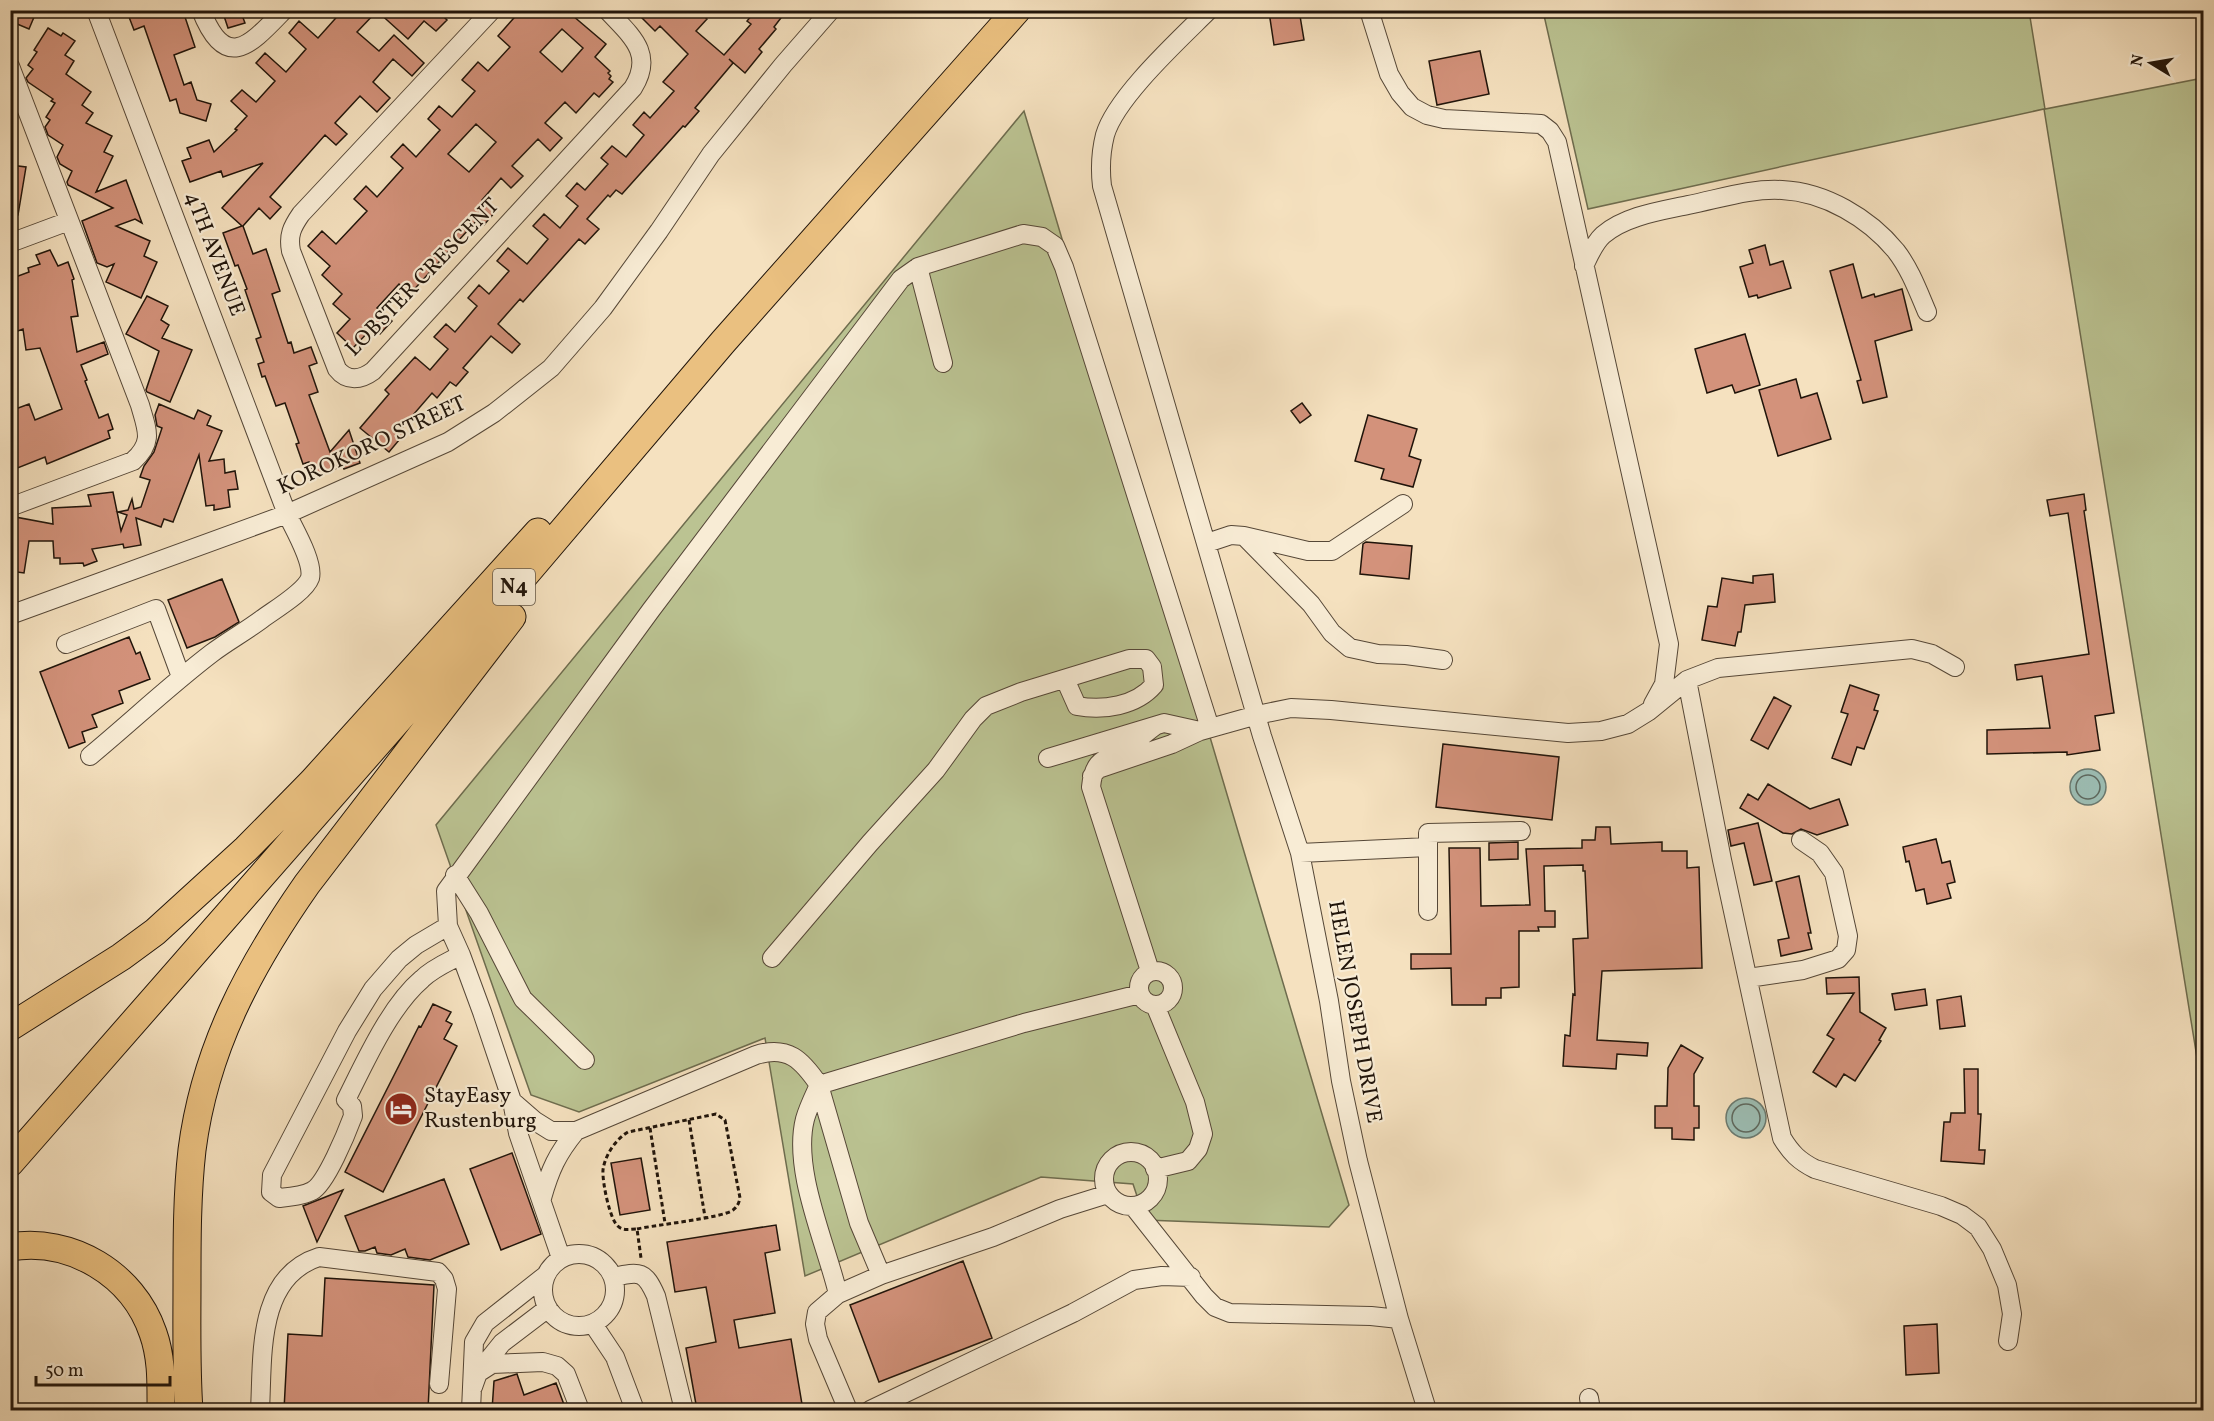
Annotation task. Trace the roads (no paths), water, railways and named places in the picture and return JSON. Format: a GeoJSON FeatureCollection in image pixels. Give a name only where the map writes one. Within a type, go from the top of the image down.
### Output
{"type":"FeatureCollection","features":[{"type":"Feature","properties":{"kind":"highway","name":"N4"},"geometry":{"type":"LineString","coordinates":[[10,1163],[505,598],[723,342],[1017,10]]}},
{"type":"Feature","properties":{"kind":"highway"},"geometry":{"type":"LineString","coordinates":[[10,1027],[62,997],[130,951],[171,918],[246,849],[312,782],[563,505],[828,205],[885,149],[917,124]]}},
{"type":"Feature","properties":{"kind":"highway"},"geometry":{"type":"LineString","coordinates":[[189,1410],[187,1260],[192,1149],[208,1073],[223,1030],[243,985],[267,942],[307,884],[484,651],[674,413],[723,342]]}},
{"type":"Feature","properties":{"kind":"highway"},"geometry":{"type":"LineString","coordinates":[[10,1247],[36,1245],[70,1251],[99,1264],[121,1283],[141,1308],[153,1333],[159,1359],[161,1410]]}},
{"type":"Feature","properties":{"kind":"street","name":"4TH AVENUE"},"geometry":{"type":"LineString","coordinates":[[90,756],[215,650],[244,633],[307,585],[311,575],[310,564],[287,514],[96,10]]}},
{"type":"Feature","properties":{"kind":"street"},"geometry":{"type":"LineString","coordinates":[[201,10],[208,27],[217,39],[228,47],[241,48],[254,41],[284,10]]}},
{"type":"Feature","properties":{"kind":"street","name":"LOBSTER CRESCENT"},"geometry":{"type":"LineString","coordinates":[[492,10],[301,214],[292,228],[289,238],[291,251],[341,375],[355,379],[366,377],[373,371],[633,88],[639,79],[641,69],[640,51],[630,35],[607,10]]}},
{"type":"Feature","properties":{"kind":"street","name":"KOROKORO STREET"},"geometry":{"type":"LineString","coordinates":[[10,615],[287,514],[448,441],[494,413],[551,368],[603,308],[711,154],[831,10]]}},
{"type":"Feature","properties":{"kind":"street","name":"HELEN JOSEPH DRIVE"},"geometry":{"type":"LineString","coordinates":[[1209,10],[1158,60],[1115,113],[1106,133],[1100,170],[1102,186],[1262,736],[1300,853],[1329,1001],[1341,1081],[1358,1161],[1399,1319],[1426,1410]]}},
{"type":"Feature","properties":{"kind":"street"},"geometry":{"type":"LineString","coordinates":[[1369,10],[1389,74],[1400,93],[1412,107],[1427,115],[1444,118],[1541,124],[1550,131],[1557,142],[1669,644],[1664,684],[1650,711]]}},
{"type":"Feature","properties":{"kind":"street"},"geometry":{"type":"LineString","coordinates":[[10,66],[140,405],[147,436],[144,451],[133,461],[10,507]]}},
{"type":"Feature","properties":{"kind":"street"},"geometry":{"type":"LineString","coordinates":[[1584,266],[1602,235],[1644,215],[1754,191],[1800,192],[1845,209],[1878,233],[1896,251],[1912,277],[1927,312]]}},
{"type":"Feature","properties":{"kind":"street"},"geometry":{"type":"LineString","coordinates":[[10,243],[69,221]]}},
{"type":"Feature","properties":{"kind":"street"},"geometry":{"type":"LineString","coordinates":[[561,1258],[518,1133],[512,1101],[461,955],[448,926],[446,891],[455,875],[651,610],[886,298],[901,279],[918,267],[1023,234],[1042,237],[1055,246],[1064,267],[1205,730]]}},
{"type":"Feature","properties":{"kind":"street"},"geometry":{"type":"LineString","coordinates":[[918,267],[943,363]]}},
{"type":"Feature","properties":{"kind":"street"},"geometry":{"type":"LineString","coordinates":[[1206,543],[1231,535],[1308,550],[1332,551],[1403,504]]}},
{"type":"Feature","properties":{"kind":"street"},"geometry":{"type":"LineString","coordinates":[[1244,536],[1311,604],[1332,633],[1350,648],[1378,654],[1406,654],[1443,660]]}},
{"type":"Feature","properties":{"kind":"street"},"geometry":{"type":"LineString","coordinates":[[66,644],[156,609],[181,677]]}},
{"type":"Feature","properties":{"kind":"street"},"geometry":{"type":"LineString","coordinates":[[1092,776],[1098,769],[1172,744],[1205,730],[1291,708],[1568,733],[1601,731],[1628,724],[1650,711],[1687,680],[1718,668],[1912,650],[1932,654],[1954,667]]}},
{"type":"Feature","properties":{"kind":"street"},"geometry":{"type":"LineString","coordinates":[[772,958],[936,770],[973,719],[986,706],[1065,679]]}},
{"type":"Feature","properties":{"kind":"street"},"geometry":{"type":"LineString","coordinates":[[1687,680],[1722,860],[1782,1138],[1790,1152],[1800,1162],[1815,1169],[1941,1206],[1962,1215],[1978,1227],[1992,1249],[2007,1285],[2012,1314],[2008,1341]]}},
{"type":"Feature","properties":{"kind":"street"},"geometry":{"type":"LineString","coordinates":[[1048,758],[1164,723],[1205,730]]}},
{"type":"Feature","properties":{"kind":"street"},"geometry":{"type":"LineString","coordinates":[[1150,972],[1091,787],[1095,766],[1102,759],[1129,746],[1155,726]]}},
{"type":"Feature","properties":{"kind":"street"},"geometry":{"type":"LineString","coordinates":[[1428,911],[1428,833],[1521,831]]}},
{"type":"Feature","properties":{"kind":"street"},"geometry":{"type":"LineString","coordinates":[[1748,978],[1803,970],[1838,959],[1846,950],[1848,936],[1834,873],[1820,853],[1801,840]]}},
{"type":"Feature","properties":{"kind":"street"},"geometry":{"type":"LineString","coordinates":[[1300,853],[1428,847]]}},
{"type":"Feature","properties":{"kind":"street"},"geometry":{"type":"LineString","coordinates":[[455,875],[479,912],[523,999],[585,1060]]}},
{"type":"Feature","properties":{"kind":"street"},"geometry":{"type":"LineString","coordinates":[[319,1086],[346,1100],[352,1106],[353,1116],[321,1183],[311,1192],[279,1198],[271,1192],[272,1175],[347,1030],[373,989],[399,959],[416,945],[448,926]]}},
{"type":"Feature","properties":{"kind":"street"},"geometry":{"type":"LineString","coordinates":[[346,1100],[373,1045],[408,993],[422,978],[461,955]]}},
{"type":"Feature","properties":{"kind":"street"},"geometry":{"type":"LineString","coordinates":[[1155,1005],[1168,1000],[1173,988],[1168,976],[1156,970],[1140,981],[1140,994],[1143,999],[1155,1005],[1195,1102],[1203,1134],[1198,1149],[1188,1161],[1155,1168]]}},
{"type":"Feature","properties":{"kind":"street"},"geometry":{"type":"LineString","coordinates":[[819,1085],[1034,1020],[1140,994]]}},
{"type":"Feature","properties":{"kind":"street"},"geometry":{"type":"LineString","coordinates":[[512,1101],[535,1121],[551,1131],[576,1131],[772,1050],[785,1053],[806,1066],[819,1085],[860,1223],[881,1275]]}},
{"type":"Feature","properties":{"kind":"street"},"geometry":{"type":"LineString","coordinates":[[819,1085],[805,1120],[803,1158],[807,1189],[838,1294]]}},
{"type":"Feature","properties":{"kind":"street"},"geometry":{"type":"LineString","coordinates":[[542,1198],[548,1176],[560,1150],[576,1131]]}},
{"type":"Feature","properties":{"kind":"street"},"geometry":{"type":"LineString","coordinates":[[1137,1153],[1145,1156],[1155,1168],[1157,1185],[1148,1200],[1133,1206],[1116,1202],[1108,1194],[1104,1173],[1108,1165],[1120,1154],[1137,1153]]}},
{"type":"Feature","properties":{"kind":"street"},"geometry":{"type":"LineString","coordinates":[[848,1410],[818,1339],[815,1324],[817,1312],[838,1294],[881,1275],[993,1237],[1060,1209],[1108,1194]]}},
{"type":"Feature","properties":{"kind":"street"},"geometry":{"type":"LineString","coordinates":[[1133,1206],[1215,1307],[1230,1313],[1399,1319]]}},
{"type":"Feature","properties":{"kind":"street"},"geometry":{"type":"LineString","coordinates":[[573,1253],[586,1254],[603,1262],[614,1277],[615,1299],[603,1318],[593,1324],[576,1327],[568,1325],[553,1316],[543,1298],[546,1275],[552,1265],[561,1258],[573,1253]]}},
{"type":"Feature","properties":{"kind":"street"},"geometry":{"type":"LineString","coordinates":[[260,1410],[264,1334],[269,1309],[278,1290],[293,1270],[304,1262],[319,1257],[438,1272],[444,1279],[447,1289],[439,1384]]}},
{"type":"Feature","properties":{"kind":"street"},"geometry":{"type":"LineString","coordinates":[[614,1277],[638,1273],[644,1275],[656,1296],[684,1410]]}},
{"type":"Feature","properties":{"kind":"street"},"geometry":{"type":"LineString","coordinates":[[471,1410],[475,1381],[474,1342],[478,1332],[485,1323],[546,1275]]}},
{"type":"Feature","properties":{"kind":"street"},"geometry":{"type":"LineString","coordinates":[[870,1410],[1110,1295],[1134,1281],[1162,1276],[1191,1277]]}},
{"type":"Feature","properties":{"kind":"street"},"geometry":{"type":"LineString","coordinates":[[475,1381],[502,1343],[548,1308]]}},
{"type":"Feature","properties":{"kind":"street"},"geometry":{"type":"LineString","coordinates":[[593,1324],[615,1357],[635,1410]]}},
{"type":"Feature","properties":{"kind":"street"},"geometry":{"type":"LineString","coordinates":[[475,1381],[492,1364],[543,1362],[557,1366],[566,1374],[580,1410]]}},
{"type":"Feature","properties":{"kind":"water"},"geometry":{"type":"Polygon","coordinates":[[[2088,769],[2101,774],[2106,787],[2101,800],[2088,805],[2075,800],[2070,787],[2075,774],[2088,769]]]}},
{"type":"Feature","properties":{"kind":"water"},"geometry":{"type":"Polygon","coordinates":[[[1746,1098],[1760,1104],[1766,1118],[1760,1132],[1746,1138],[1732,1132],[1726,1118],[1732,1104],[1746,1098]]]}},
{"type":"Feature","properties":{"kind":"place","name":"StayEasy Rustenburg"},"geometry":{"type":"Point","coordinates":[401,1109]}}]}
